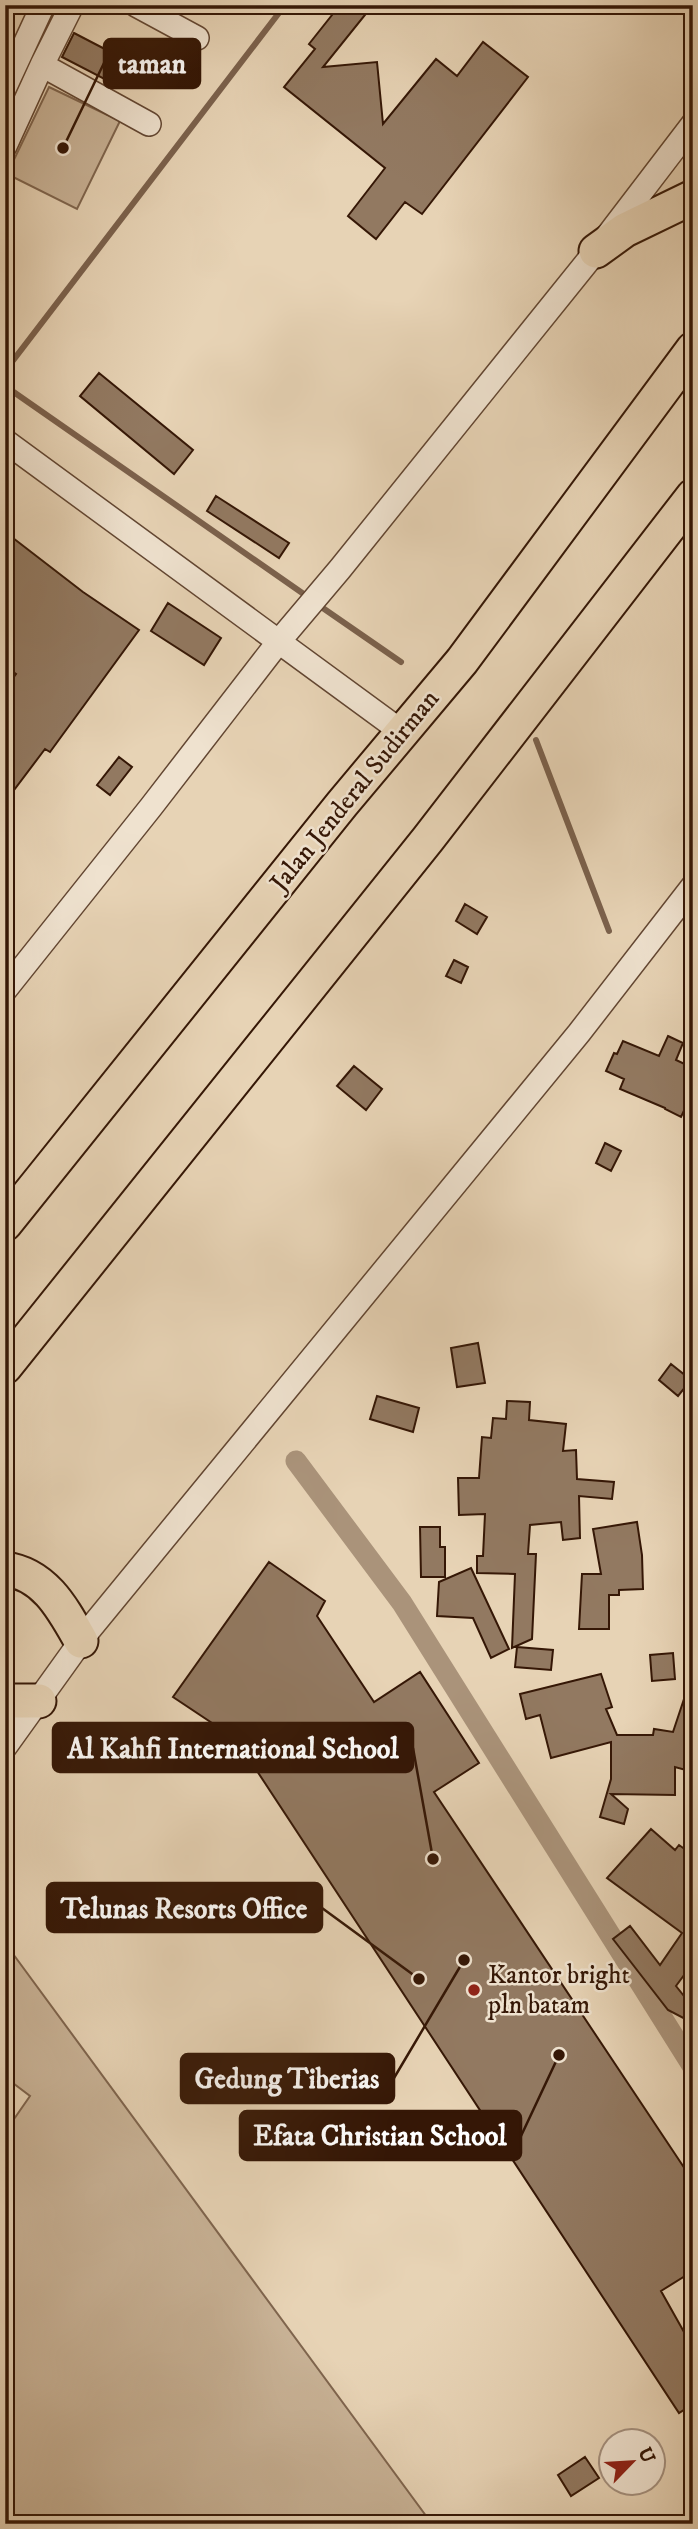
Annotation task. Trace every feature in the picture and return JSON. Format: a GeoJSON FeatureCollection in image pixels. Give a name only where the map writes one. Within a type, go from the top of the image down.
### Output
{"type":"FeatureCollection","features":[{"type":"Feature","properties":{"kind":"highway"},"geometry":{"type":"LineString","coordinates":[[596,251],[625,230],[693,197]]}},
{"type":"Feature","properties":{"kind":"highway","name":"Jalan Jenderal Sudirman"},"geometry":{"type":"LineString","coordinates":[[5,1224],[342,804],[462,661],[693,349]]}},
{"type":"Feature","properties":{"kind":"highway"},"geometry":{"type":"LineString","coordinates":[[5,1367],[428,839],[693,496]]}},
{"type":"Feature","properties":{"kind":"highway"},"geometry":{"type":"LineString","coordinates":[[5,1569],[15,1570],[42,1584],[57,1602],[81,1641]]}},
{"type":"Feature","properties":{"kind":"highway"},"geometry":{"type":"LineString","coordinates":[[5,1701],[39,1701]]}},
{"type":"Feature","properties":{"kind":"street"},"geometry":{"type":"LineString","coordinates":[[5,87],[22,59],[43,5]]}},
{"type":"Feature","properties":{"kind":"street"},"geometry":{"type":"LineString","coordinates":[[5,146],[22,59],[72,5]]}},
{"type":"Feature","properties":{"kind":"street"},"geometry":{"type":"LineString","coordinates":[[136,5],[197,38]]}},
{"type":"Feature","properties":{"kind":"street"},"geometry":{"type":"LineString","coordinates":[[22,59],[149,124]]}},
{"type":"Feature","properties":{"kind":"street"},"geometry":{"type":"LineString","coordinates":[[5,990],[280,640],[596,251],[693,124]]}},
{"type":"Feature","properties":{"kind":"street"},"geometry":{"type":"LineString","coordinates":[[5,441],[402,732]]}},
{"type":"Feature","properties":{"kind":"street"},"geometry":{"type":"LineString","coordinates":[[5,1747],[81,1641],[579,1033],[693,886]]}},
{"type":"Feature","properties":{"kind":"shaded area"},"geometry":{"type":"Polygon","coordinates":[[[49,87],[120,121],[77,209],[7,174],[49,87]]]}},
{"type":"Feature","properties":{"kind":"shaded area"},"geometry":{"type":"Polygon","coordinates":[[[5,1943],[432,2524],[5,2524],[5,2132],[30,2096],[5,2077],[5,1943]]]}},
{"type":"Feature","properties":{"kind":"building"},"geometry":{"type":"Polygon","coordinates":[[[340,5],[373,5],[323,67],[377,62],[383,124],[436,59],[457,76],[483,42],[528,77],[422,214],[405,202],[376,239],[348,216],[385,168],[284,87],[315,49],[309,44],[340,5]]]}},
{"type":"Feature","properties":{"kind":"building"},"geometry":{"type":"Polygon","coordinates":[[[74,33],[126,60],[114,84],[62,57],[74,33]]]}},
{"type":"Feature","properties":{"kind":"building"},"geometry":{"type":"Polygon","coordinates":[[[99,373],[193,450],[174,474],[80,396],[99,373]]]}},
{"type":"Feature","properties":{"kind":"building"},"geometry":{"type":"Polygon","coordinates":[[[216,496],[289,543],[279,558],[207,511],[216,496]]]}},
{"type":"Feature","properties":{"kind":"building"},"geometry":{"type":"Polygon","coordinates":[[[13,538],[83,592],[139,630],[50,752],[45,749],[5,802],[5,689],[16,674],[5,666],[5,548],[13,538]]]}},
{"type":"Feature","properties":{"kind":"building"},"geometry":{"type":"Polygon","coordinates":[[[168,603],[221,638],[204,665],[151,631],[168,603]]]}},
{"type":"Feature","properties":{"kind":"building"},"geometry":{"type":"Polygon","coordinates":[[[119,757],[132,767],[110,795],[97,785],[119,757]]]}},
{"type":"Feature","properties":{"kind":"building"},"geometry":{"type":"Polygon","coordinates":[[[465,904],[487,917],[477,934],[456,921],[465,904]]]}},
{"type":"Feature","properties":{"kind":"building"},"geometry":{"type":"Polygon","coordinates":[[[454,960],[468,967],[461,983],[446,976],[454,960]]]}},
{"type":"Feature","properties":{"kind":"building"},"geometry":{"type":"Polygon","coordinates":[[[668,1036],[683,1043],[676,1060],[693,1068],[693,1101],[689,1100],[681,1117],[620,1089],[624,1079],[606,1071],[623,1041],[659,1056],[668,1036]]]}},
{"type":"Feature","properties":{"kind":"building"},"geometry":{"type":"Polygon","coordinates":[[[354,1066],[382,1089],[366,1110],[337,1086],[354,1066]]]}},
{"type":"Feature","properties":{"kind":"building"},"geometry":{"type":"Polygon","coordinates":[[[605,1143],[621,1151],[611,1171],[596,1163],[605,1143]]]}},
{"type":"Feature","properties":{"kind":"building"},"geometry":{"type":"Polygon","coordinates":[[[478,1343],[485,1383],[457,1387],[451,1348],[478,1343]]]}},
{"type":"Feature","properties":{"kind":"building"},"geometry":{"type":"Polygon","coordinates":[[[671,1364],[691,1380],[678,1396],[659,1380],[671,1364]]]}},
{"type":"Feature","properties":{"kind":"building"},"geometry":{"type":"Polygon","coordinates":[[[377,1396],[419,1408],[413,1432],[370,1419],[377,1396]]]}},
{"type":"Feature","properties":{"kind":"building"},"geometry":{"type":"Polygon","coordinates":[[[507,1401],[530,1402],[529,1420],[566,1424],[563,1451],[576,1450],[577,1479],[614,1482],[612,1499],[579,1496],[580,1538],[563,1540],[561,1522],[530,1525],[528,1554],[536,1554],[532,1639],[512,1648],[515,1574],[477,1573],[477,1556],[483,1556],[485,1514],[459,1515],[458,1478],[479,1478],[482,1437],[491,1438],[493,1418],[506,1419],[507,1401]]]}},
{"type":"Feature","properties":{"kind":"building"},"geometry":{"type":"Polygon","coordinates":[[[637,1522],[643,1589],[619,1590],[619,1595],[609,1595],[609,1629],[579,1629],[582,1574],[601,1574],[593,1529],[637,1522]]]}},
{"type":"Feature","properties":{"kind":"building"},"geometry":{"type":"Polygon","coordinates":[[[420,1527],[440,1527],[440,1547],[445,1547],[445,1577],[421,1577],[420,1527]]]}},
{"type":"Feature","properties":{"kind":"building"},"geometry":{"type":"Polygon","coordinates":[[[269,1562],[325,1601],[317,1616],[374,1702],[420,1672],[479,1763],[434,1792],[693,2181],[693,2271],[661,2291],[693,2348],[693,2404],[679,2413],[236,1739],[173,1697],[269,1562]]]}},
{"type":"Feature","properties":{"kind":"building"},"geometry":{"type":"Polygon","coordinates":[[[471,1568],[509,1649],[491,1658],[473,1618],[437,1616],[439,1582],[471,1568]]]}},
{"type":"Feature","properties":{"kind":"building"},"geometry":{"type":"Polygon","coordinates":[[[517,1647],[553,1650],[551,1670],[515,1667],[517,1647]]]}},
{"type":"Feature","properties":{"kind":"building"},"geometry":{"type":"Polygon","coordinates":[[[673,1653],[675,1679],[652,1681],[650,1655],[673,1653]]]}},
{"type":"Feature","properties":{"kind":"building"},"geometry":{"type":"Polygon","coordinates":[[[601,1674],[612,1707],[606,1709],[617,1735],[653,1735],[654,1729],[673,1732],[690,1681],[693,1682],[693,1772],[675,1767],[675,1795],[611,1794],[628,1809],[624,1824],[600,1817],[611,1779],[611,1742],[551,1758],[540,1715],[526,1719],[520,1694],[601,1674]]]}},
{"type":"Feature","properties":{"kind":"building"},"geometry":{"type":"Polygon","coordinates":[[[651,1829],[675,1850],[679,1845],[693,1855],[693,1963],[676,1986],[693,2004],[693,2023],[668,2010],[613,1939],[630,1926],[660,1965],[682,1933],[607,1878],[651,1829]]]}},
{"type":"Feature","properties":{"kind":"building"},"geometry":{"type":"Polygon","coordinates":[[[585,2457],[596,2474],[596,2480],[571,2496],[558,2475],[585,2457]]]}},
{"type":"Feature","properties":{"kind":"waterway"},"geometry":{"type":"LineString","coordinates":[[5,371],[285,5]]}},
{"type":"Feature","properties":{"kind":"waterway"},"geometry":{"type":"LineString","coordinates":[[5,386],[308,597]]}},
{"type":"Feature","properties":{"kind":"waterway"},"geometry":{"type":"LineString","coordinates":[[317,604],[401,662]]}},
{"type":"Feature","properties":{"kind":"waterway"},"geometry":{"type":"LineString","coordinates":[[536,740],[609,931]]}},
{"type":"Feature","properties":{"kind":"waterway"},"geometry":{"type":"LineString","coordinates":[[296,1461],[402,1603],[693,2067]]}},
{"type":"Feature","properties":{"kind":"place","name":"taman"},"geometry":{"type":"Point","coordinates":[63,148]}},
{"type":"Feature","properties":{"kind":"place","name":"Al Kahfi International School"},"geometry":{"type":"Point","coordinates":[433,1859]}},
{"type":"Feature","properties":{"kind":"place","name":"Gedung Tiberias"},"geometry":{"type":"Point","coordinates":[464,1960]}},
{"type":"Feature","properties":{"kind":"place","name":"Telunas Resorts Office"},"geometry":{"type":"Point","coordinates":[419,1979]}},
{"type":"Feature","properties":{"kind":"place","name":"Kantor bright pln batam"},"geometry":{"type":"Point","coordinates":[474,1990]}},
{"type":"Feature","properties":{"kind":"place","name":"Efata Christian School"},"geometry":{"type":"Point","coordinates":[559,2055]}}]}
